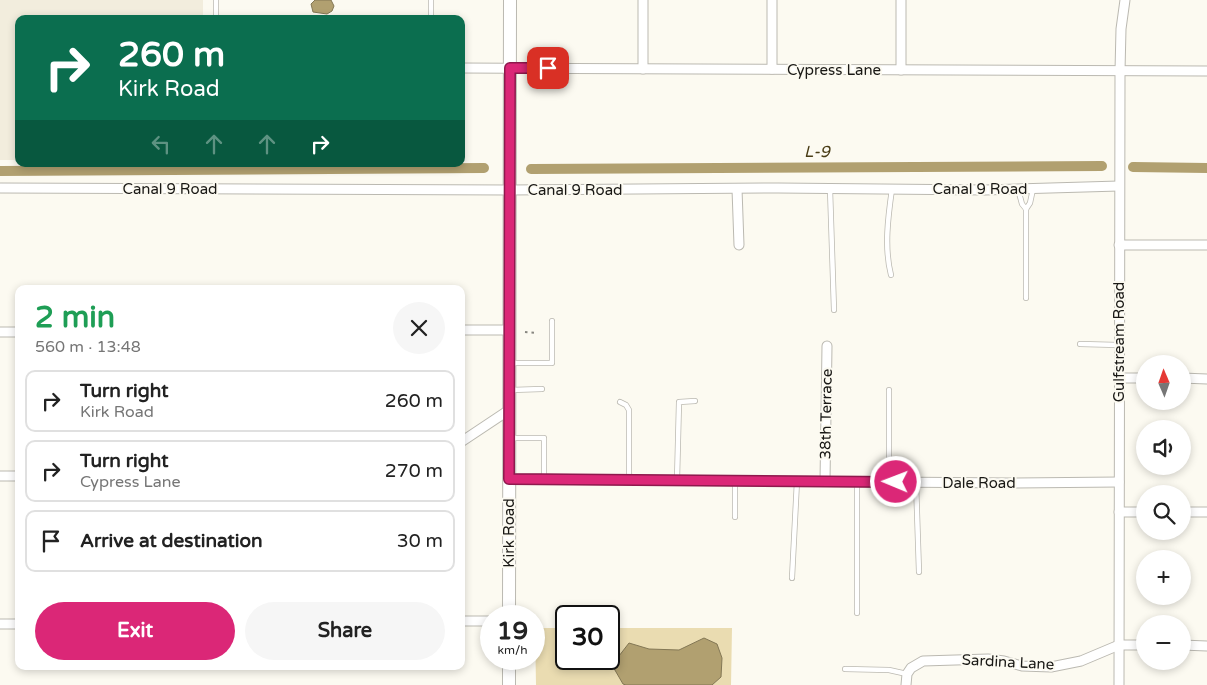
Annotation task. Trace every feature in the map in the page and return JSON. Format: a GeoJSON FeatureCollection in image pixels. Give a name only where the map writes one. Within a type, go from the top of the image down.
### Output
{"type":"FeatureCollection","features":[{"type":"Feature","properties":{"kind":"street","name":"Kirk Road"},"geometry":{"type":"LineString","coordinates":[[509,605],[510,0]]}},
{"type":"Feature","properties":{"kind":"street"},"geometry":{"type":"LineString","coordinates":[[643,0],[643,69]]}},
{"type":"Feature","properties":{"kind":"street"},"geometry":{"type":"LineString","coordinates":[[772,0],[772,69]]}},
{"type":"Feature","properties":{"kind":"street"},"geometry":{"type":"LineString","coordinates":[[901,0],[901,70]]}},
{"type":"Feature","properties":{"kind":"street","name":"Gulfstream Road"},"geometry":{"type":"LineString","coordinates":[[1119,685],[1119,186],[1121,29],[1124,0]]}},
{"type":"Feature","properties":{"kind":"street","name":"Cypress Lane"},"geometry":{"type":"LineString","coordinates":[[465,68],[1207,72]]}},
{"type":"Feature","properties":{"kind":"street","name":"Canal 9 Road"},"geometry":{"type":"LineString","coordinates":[[0,188],[510,190],[737,188],[1033,189],[1119,186]]}},
{"type":"Feature","properties":{"kind":"street"},"geometry":{"type":"LineString","coordinates":[[737,188],[739,244]]}},
{"type":"Feature","properties":{"kind":"street"},"geometry":{"type":"LineString","coordinates":[[1119,245],[1207,245]]}},
{"type":"Feature","properties":{"kind":"street"},"geometry":{"type":"LineString","coordinates":[[465,330],[509,330]]}},
{"type":"Feature","properties":{"kind":"street"},"geometry":{"type":"LineString","coordinates":[[0,332],[15,332]]}},
{"type":"Feature","properties":{"kind":"street","name":"38th Terrace"},"geometry":{"type":"LineString","coordinates":[[825,481],[827,346]]}},
{"type":"Feature","properties":{"kind":"street"},"geometry":{"type":"LineString","coordinates":[[1119,378],[1136,378]]}},
{"type":"Feature","properties":{"kind":"street"},"geometry":{"type":"LineString","coordinates":[[1191,378],[1207,379]]}},
{"type":"Feature","properties":{"kind":"street"},"geometry":{"type":"LineString","coordinates":[[465,439],[509,410]]}},
{"type":"Feature","properties":{"kind":"street"},"geometry":{"type":"LineString","coordinates":[[0,476],[15,476]]}},
{"type":"Feature","properties":{"kind":"street","name":"Dale Road"},"geometry":{"type":"LineString","coordinates":[[509,479],[1119,482]]}},
{"type":"Feature","properties":{"kind":"street"},"geometry":{"type":"LineString","coordinates":[[1119,512],[1136,512]]}},
{"type":"Feature","properties":{"kind":"street"},"geometry":{"type":"LineString","coordinates":[[1191,512],[1207,512]]}},
{"type":"Feature","properties":{"kind":"street"},"geometry":{"type":"LineString","coordinates":[[465,621],[480,621]]}},
{"type":"Feature","properties":{"kind":"street"},"geometry":{"type":"LineString","coordinates":[[0,624],[15,624]]}},
{"type":"Feature","properties":{"kind":"street"},"geometry":{"type":"LineString","coordinates":[[1119,645],[1136,645]]}},
{"type":"Feature","properties":{"kind":"street","name":"Sardina Lane"},"geometry":{"type":"LineString","coordinates":[[907,674],[911,668],[922,661],[988,659],[1022,666],[1051,667],[1081,661],[1119,645]]}},
{"type":"Feature","properties":{"kind":"street"},"geometry":{"type":"LineString","coordinates":[[1191,645],[1207,646]]}},
{"type":"Feature","properties":{"kind":"street"},"geometry":{"type":"LineString","coordinates":[[509,670],[509,685]]}},
{"type":"Feature","properties":{"kind":"street"},"geometry":{"type":"LineString","coordinates":[[906,685],[907,674]]}},
{"type":"Feature","properties":{"kind":"lane"},"geometry":{"type":"LineString","coordinates":[[216,0],[216,15]]}},
{"type":"Feature","properties":{"kind":"lane"},"geometry":{"type":"LineString","coordinates":[[431,0],[431,15]]}},
{"type":"Feature","properties":{"kind":"lane"},"geometry":{"type":"LineString","coordinates":[[830,189],[834,310]]}},
{"type":"Feature","properties":{"kind":"lane"},"geometry":{"type":"LineString","coordinates":[[891,275],[888,253],[888,221],[892,189]]}},
{"type":"Feature","properties":{"kind":"lane"},"geometry":{"type":"LineString","coordinates":[[1018,189],[1022,204],[1026,209]]}},
{"type":"Feature","properties":{"kind":"lane"},"geometry":{"type":"LineString","coordinates":[[1026,298],[1026,209],[1030,203],[1033,189]]}},
{"type":"Feature","properties":{"kind":"lane"},"geometry":{"type":"LineString","coordinates":[[509,362],[552,363],[552,321]]}},
{"type":"Feature","properties":{"kind":"lane"},"geometry":{"type":"LineString","coordinates":[[1080,344],[1119,345]]}},
{"type":"Feature","properties":{"kind":"lane"},"geometry":{"type":"LineString","coordinates":[[509,390],[542,389]]}},
{"type":"Feature","properties":{"kind":"lane"},"geometry":{"type":"LineString","coordinates":[[889,390],[889,482]]}},
{"type":"Feature","properties":{"kind":"lane"},"geometry":{"type":"LineString","coordinates":[[677,480],[679,402],[695,401]]}},
{"type":"Feature","properties":{"kind":"lane"},"geometry":{"type":"LineString","coordinates":[[620,402],[626,404],[629,410],[629,480]]}},
{"type":"Feature","properties":{"kind":"lane"},"geometry":{"type":"LineString","coordinates":[[509,438],[544,438],[544,479]]}},
{"type":"Feature","properties":{"kind":"lane"},"geometry":{"type":"LineString","coordinates":[[735,480],[735,517]]}},
{"type":"Feature","properties":{"kind":"lane"},"geometry":{"type":"LineString","coordinates":[[792,578],[796,481]]}},
{"type":"Feature","properties":{"kind":"lane"},"geometry":{"type":"LineString","coordinates":[[857,482],[857,613]]}},
{"type":"Feature","properties":{"kind":"lane"},"geometry":{"type":"LineString","coordinates":[[916,482],[918,572]]}},
{"type":"Feature","properties":{"kind":"lane"},"geometry":{"type":"LineString","coordinates":[[845,669],[889,670],[907,674]]}},
{"type":"Feature","properties":{"kind":"path"},"geometry":{"type":"LineString","coordinates":[[525,332],[536,333]]}},
{"type":"Feature","properties":{"kind":"shaded area"},"geometry":{"type":"Polygon","coordinates":[[[0,0],[203,0],[203,15],[15,15],[15,160],[0,160],[0,0]]]}},
{"type":"Feature","properties":{"kind":"shaded area"},"geometry":{"type":"Polygon","coordinates":[[[315,0],[331,0],[334,6],[332,11],[327,14],[313,12],[311,4],[315,0]]]}},
{"type":"Feature","properties":{"kind":"shaded area"},"geometry":{"type":"Polygon","coordinates":[[[545,628],[555,628],[555,670],[620,670],[620,628],[732,628],[731,685],[536,685],[536,670],[545,670],[545,628]]]}},
{"type":"Feature","properties":{"kind":"shaded area"},"geometry":{"type":"Polygon","coordinates":[[[704,638],[717,644],[722,658],[721,677],[712,685],[626,685],[623,684],[615,670],[620,670],[620,655],[629,643],[649,649],[679,650],[704,638]]]}},
{"type":"Feature","properties":{"kind":"waterway","name":"L-9"},"geometry":{"type":"LineString","coordinates":[[531,169],[1102,166]]}},
{"type":"Feature","properties":{"kind":"waterway","name":"L-9"},"geometry":{"type":"LineString","coordinates":[[1133,167],[1207,168]]}},
{"type":"Feature","properties":{"kind":"waterway","name":"L-9"},"geometry":{"type":"LineString","coordinates":[[0,171],[484,168]]}},
{"type":"Feature","properties":{"kind":"route"},"geometry":{"type":"LineString","coordinates":[[548,68],[510,68],[509,479],[896,482]]}}]}
